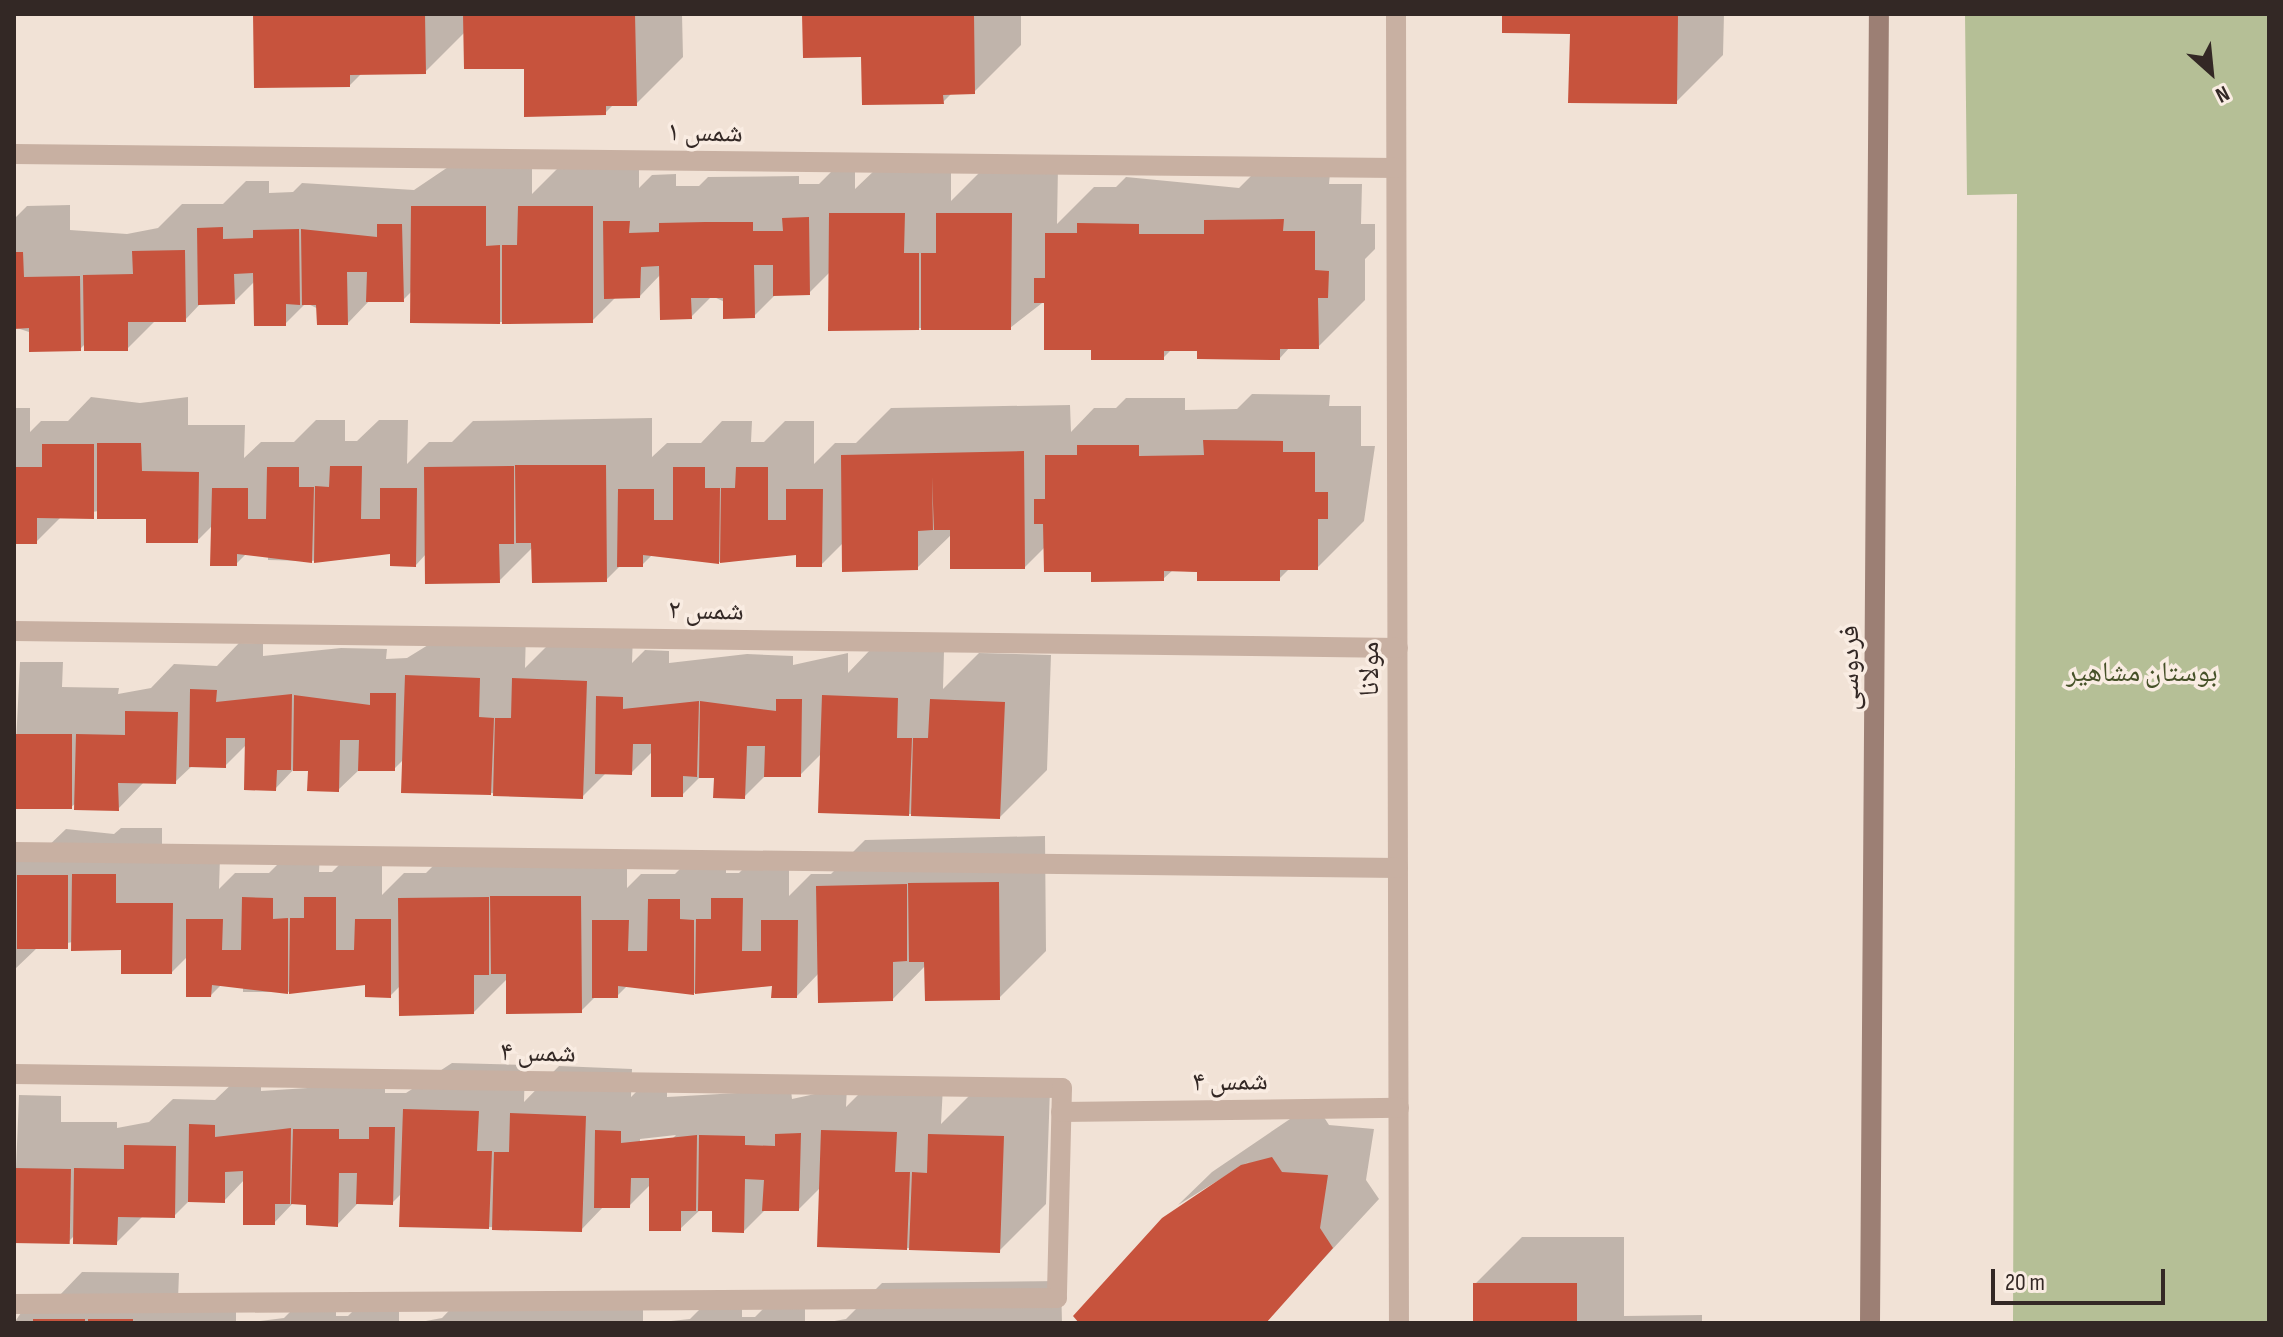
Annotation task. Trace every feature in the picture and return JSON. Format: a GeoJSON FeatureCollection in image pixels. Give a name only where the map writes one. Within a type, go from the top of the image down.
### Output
{"type":"FeatureCollection","features":[{"type":"Feature","properties":{"kind":"main road","name":"فردوسی"},"geometry":{"type":"LineString","coordinates":[[1870,1323],[1879,14]]}},
{"type":"Feature","properties":{"kind":"street","name":"مولانا"},"geometry":{"type":"LineString","coordinates":[[1396,14],[1399,1323]]}},
{"type":"Feature","properties":{"kind":"street","name":"شمس ۱"},"geometry":{"type":"LineString","coordinates":[[14,154],[1396,168]]}},
{"type":"Feature","properties":{"kind":"street","name":"شمس ۲"},"geometry":{"type":"LineString","coordinates":[[14,631],[1398,648]]}},
{"type":"Feature","properties":{"kind":"street"},"geometry":{"type":"LineString","coordinates":[[14,852],[1398,868]]}},
{"type":"Feature","properties":{"kind":"street","name":"شمس ۴"},"geometry":{"type":"LineString","coordinates":[[14,1074],[1062,1088],[1061,1112],[1399,1108]]}},
{"type":"Feature","properties":{"kind":"street"},"geometry":{"type":"LineString","coordinates":[[14,1304],[1057,1298],[1061,1112]]}},
{"type":"Feature","properties":{"kind":"green space","name":"بوستان مشاهیر"},"geometry":{"type":"Polygon","coordinates":[[[1965,14],[2269,14],[2269,1323],[2013,1323],[2017,194],[1967,195],[1965,14]]]}},
{"type":"Feature","properties":{"kind":"building"},"geometry":{"type":"Polygon","coordinates":[[[253,14],[425,14],[426,74],[350,75],[350,87],[254,88],[253,14]]]}},
{"type":"Feature","properties":{"kind":"building"},"geometry":{"type":"Polygon","coordinates":[[[463,14],[635,14],[637,106],[606,106],[606,115],[524,117],[524,69],[464,69],[463,14]]]}},
{"type":"Feature","properties":{"kind":"building"},"geometry":{"type":"Polygon","coordinates":[[[802,14],[974,14],[975,94],[943,95],[944,104],[862,105],[861,57],[803,58],[802,14]]]}},
{"type":"Feature","properties":{"kind":"building"},"geometry":{"type":"Polygon","coordinates":[[[1502,14],[1678,14],[1677,104],[1568,103],[1570,34],[1502,33],[1502,14]]]}},
{"type":"Feature","properties":{"kind":"building"},"geometry":{"type":"Polygon","coordinates":[[[411,206],[486,206],[486,246],[500,245],[500,324],[410,323],[411,206]]]}},
{"type":"Feature","properties":{"kind":"building"},"geometry":{"type":"Polygon","coordinates":[[[518,206],[593,206],[593,323],[502,324],[502,245],[517,245],[518,206]]]}},
{"type":"Feature","properties":{"kind":"building"},"geometry":{"type":"Polygon","coordinates":[[[829,213],[905,213],[904,253],[919,253],[919,330],[828,331],[829,213]]]}},
{"type":"Feature","properties":{"kind":"building"},"geometry":{"type":"Polygon","coordinates":[[[936,213],[1012,213],[1011,330],[921,330],[921,253],[936,253],[936,213]]]}},
{"type":"Feature","properties":{"kind":"building"},"geometry":{"type":"Polygon","coordinates":[[[809,217],[810,295],[773,296],[773,265],[754,265],[755,318],[723,319],[723,298],[691,298],[692,319],[660,320],[659,266],[641,267],[640,298],[604,299],[603,221],[630,221],[629,233],[659,232],[659,223],[705,222],[753,222],[753,231],[783,231],[782,218],[809,217]]]}},
{"type":"Feature","properties":{"kind":"building"},"geometry":{"type":"Polygon","coordinates":[[[1284,219],[1283,231],[1315,231],[1315,270],[1329,271],[1328,298],[1318,298],[1319,349],[1280,349],[1280,360],[1197,359],[1197,351],[1164,351],[1164,360],[1091,360],[1091,350],[1044,350],[1044,303],[1034,303],[1034,278],[1045,278],[1045,233],[1077,233],[1077,223],[1139,224],[1139,234],[1204,234],[1204,220],[1284,219]]]}},
{"type":"Feature","properties":{"kind":"building"},"geometry":{"type":"Polygon","coordinates":[[[377,224],[402,224],[404,302],[366,302],[367,272],[347,272],[348,325],[317,325],[316,305],[302,305],[301,229],[377,237],[377,224]]]}},
{"type":"Feature","properties":{"kind":"building"},"geometry":{"type":"Polygon","coordinates":[[[223,227],[223,239],[253,238],[253,230],[299,229],[300,305],[286,304],[286,326],[254,326],[253,273],[234,274],[235,304],[198,305],[197,228],[223,227]]]}},
{"type":"Feature","properties":{"kind":"building"},"geometry":{"type":"Polygon","coordinates":[[[185,250],[186,322],[128,322],[128,351],[84,351],[83,275],[133,274],[132,251],[185,250]]]}},
{"type":"Feature","properties":{"kind":"building"},"geometry":{"type":"Polygon","coordinates":[[[14,252],[23,252],[24,277],[80,276],[81,351],[29,352],[29,328],[14,329],[14,252]]]}},
{"type":"Feature","properties":{"kind":"building"},"geometry":{"type":"Polygon","coordinates":[[[1203,440],[1283,441],[1283,452],[1315,452],[1315,492],[1328,492],[1328,519],[1318,519],[1318,570],[1280,570],[1280,581],[1197,581],[1197,572],[1164,571],[1164,581],[1091,582],[1091,572],[1044,572],[1043,524],[1034,524],[1034,499],[1045,499],[1045,455],[1077,455],[1077,445],[1139,445],[1139,456],[1204,455],[1203,440]]]}},
{"type":"Feature","properties":{"kind":"building"},"geometry":{"type":"Polygon","coordinates":[[[97,443],[141,443],[142,471],[199,472],[198,543],[146,543],[146,519],[97,519],[97,443]]]}},
{"type":"Feature","properties":{"kind":"building"},"geometry":{"type":"Polygon","coordinates":[[[42,444],[94,444],[94,519],[37,518],[37,544],[14,544],[14,467],[42,467],[42,444]]]}},
{"type":"Feature","properties":{"kind":"building"},"geometry":{"type":"Polygon","coordinates":[[[1024,451],[1025,569],[950,569],[950,530],[934,530],[932,477],[933,530],[918,531],[918,570],[842,572],[841,455],[1024,451]]]}},
{"type":"Feature","properties":{"kind":"building"},"geometry":{"type":"Polygon","coordinates":[[[515,465],[606,465],[607,582],[532,583],[531,543],[516,543],[515,465]]]}},
{"type":"Feature","properties":{"kind":"building"},"geometry":{"type":"Polygon","coordinates":[[[330,466],[362,466],[361,519],[380,519],[380,488],[417,488],[416,567],[390,566],[390,554],[314,563],[315,486],[329,487],[330,466]]]}},
{"type":"Feature","properties":{"kind":"building"},"geometry":{"type":"Polygon","coordinates":[[[514,466],[514,544],[499,544],[500,583],[425,584],[424,467],[514,466]]]}},
{"type":"Feature","properties":{"kind":"building"},"geometry":{"type":"Polygon","coordinates":[[[267,467],[299,467],[299,487],[314,487],[312,563],[237,554],[237,566],[210,566],[212,488],[248,488],[248,519],[266,519],[267,467]]]}},
{"type":"Feature","properties":{"kind":"building"},"geometry":{"type":"Polygon","coordinates":[[[673,467],[705,467],[705,488],[720,488],[719,564],[643,555],[643,567],[617,567],[618,489],[654,489],[654,520],[673,520],[673,467]]]}},
{"type":"Feature","properties":{"kind":"building"},"geometry":{"type":"Polygon","coordinates":[[[736,467],[768,467],[768,520],[786,520],[786,489],[823,489],[822,567],[796,567],[796,555],[720,563],[721,488],[735,488],[736,467]]]}},
{"type":"Feature","properties":{"kind":"building"},"geometry":{"type":"Polygon","coordinates":[[[405,675],[480,678],[479,717],[494,718],[491,795],[401,793],[405,675]]]}},
{"type":"Feature","properties":{"kind":"building"},"geometry":{"type":"Polygon","coordinates":[[[512,678],[587,681],[583,799],[493,796],[495,718],[511,718],[512,678]]]}},
{"type":"Feature","properties":{"kind":"building"},"geometry":{"type":"Polygon","coordinates":[[[190,689],[217,690],[216,702],[292,694],[291,770],[277,770],[276,791],[244,790],[245,738],[226,738],[226,768],[189,767],[190,689]]]}},
{"type":"Feature","properties":{"kind":"building"},"geometry":{"type":"Polygon","coordinates":[[[370,693],[396,693],[395,771],[358,771],[359,740],[340,740],[339,792],[307,791],[308,771],[293,771],[294,695],[370,705],[370,693]]]}},
{"type":"Feature","properties":{"kind":"building"},"geometry":{"type":"Polygon","coordinates":[[[822,695],[898,698],[897,738],[912,738],[909,816],[818,813],[822,695]]]}},
{"type":"Feature","properties":{"kind":"building"},"geometry":{"type":"Polygon","coordinates":[[[596,696],[623,697],[623,709],[699,701],[697,777],[683,776],[683,797],[651,797],[651,744],[633,744],[632,775],[595,774],[596,696]]]}},
{"type":"Feature","properties":{"kind":"building"},"geometry":{"type":"Polygon","coordinates":[[[776,699],[802,699],[801,777],[764,777],[765,746],[747,746],[745,799],[713,798],[714,778],[699,778],[700,701],[776,711],[776,699]]]}},
{"type":"Feature","properties":{"kind":"building"},"geometry":{"type":"Polygon","coordinates":[[[930,699],[1005,702],[1000,819],[911,816],[913,738],[928,738],[930,699]]]}},
{"type":"Feature","properties":{"kind":"building"},"geometry":{"type":"Polygon","coordinates":[[[125,711],[178,712],[176,784],[118,783],[119,811],[74,810],[76,734],[125,735],[125,711]]]}},
{"type":"Feature","properties":{"kind":"building"},"geometry":{"type":"Polygon","coordinates":[[[14,734],[72,734],[72,809],[14,809],[14,734]]]}},
{"type":"Feature","properties":{"kind":"building"},"geometry":{"type":"Polygon","coordinates":[[[72,874],[116,874],[116,903],[173,903],[172,974],[121,974],[121,950],[71,951],[72,874]]]}},
{"type":"Feature","properties":{"kind":"building"},"geometry":{"type":"Polygon","coordinates":[[[17,875],[68,875],[68,949],[17,949],[17,875]]]}},
{"type":"Feature","properties":{"kind":"building"},"geometry":{"type":"Polygon","coordinates":[[[999,882],[1000,1000],[925,1001],[924,962],[909,962],[908,883],[999,882]]]}},
{"type":"Feature","properties":{"kind":"building"},"geometry":{"type":"Polygon","coordinates":[[[907,884],[907,961],[893,962],[893,1001],[818,1003],[816,886],[907,884]]]}},
{"type":"Feature","properties":{"kind":"building"},"geometry":{"type":"Polygon","coordinates":[[[490,896],[581,896],[582,1013],[506,1014],[506,974],[491,974],[490,896]]]}},
{"type":"Feature","properties":{"kind":"building"},"geometry":{"type":"Polygon","coordinates":[[[242,897],[273,898],[273,919],[288,918],[288,994],[212,985],[211,997],[186,997],[186,919],[223,919],[222,950],[241,950],[242,897]]]}},
{"type":"Feature","properties":{"kind":"building"},"geometry":{"type":"Polygon","coordinates":[[[304,897],[336,897],[336,950],[354,950],[355,919],[391,919],[391,998],[365,997],[365,985],[289,994],[290,918],[304,918],[304,897]]]}},
{"type":"Feature","properties":{"kind":"building"},"geometry":{"type":"Polygon","coordinates":[[[489,897],[489,975],[474,975],[474,1014],[399,1016],[398,898],[489,897]]]}},
{"type":"Feature","properties":{"kind":"building"},"geometry":{"type":"Polygon","coordinates":[[[711,898],[743,898],[742,951],[761,951],[761,920],[798,920],[797,998],[771,998],[772,986],[695,994],[696,919],[711,919],[711,898]]]}},
{"type":"Feature","properties":{"kind":"building"},"geometry":{"type":"Polygon","coordinates":[[[648,899],[680,899],[680,919],[694,920],[694,995],[618,986],[618,998],[592,998],[592,920],[629,920],[628,951],[647,951],[648,899]]]}},
{"type":"Feature","properties":{"kind":"building"},"geometry":{"type":"Polygon","coordinates":[[[403,1109],[479,1111],[477,1151],[492,1151],[489,1229],[399,1227],[403,1109]]]}},
{"type":"Feature","properties":{"kind":"building"},"geometry":{"type":"Polygon","coordinates":[[[510,1113],[586,1116],[582,1232],[492,1230],[494,1152],[509,1152],[510,1113]]]}},
{"type":"Feature","properties":{"kind":"building"},"geometry":{"type":"Polygon","coordinates":[[[189,1124],[215,1125],[215,1137],[291,1128],[290,1204],[275,1204],[275,1225],[243,1225],[243,1171],[225,1172],[225,1203],[188,1202],[189,1124]]]}},
{"type":"Feature","properties":{"kind":"building"},"geometry":{"type":"Polygon","coordinates":[[[369,1127],[395,1127],[393,1205],[356,1204],[357,1173],[339,1173],[338,1227],[306,1225],[306,1205],[291,1204],[293,1129],[339,1129],[339,1139],[369,1139],[369,1127]]]}},
{"type":"Feature","properties":{"kind":"building"},"geometry":{"type":"Polygon","coordinates":[[[595,1130],[621,1131],[621,1143],[697,1135],[696,1211],[681,1211],[681,1231],[649,1231],[649,1178],[631,1178],[630,1208],[594,1208],[595,1130]]]}},
{"type":"Feature","properties":{"kind":"building"},"geometry":{"type":"Polygon","coordinates":[[[821,1130],[897,1132],[895,1172],[910,1172],[907,1250],[817,1247],[821,1130]]]}},
{"type":"Feature","properties":{"kind":"building"},"geometry":{"type":"Polygon","coordinates":[[[801,1133],[799,1211],[762,1211],[764,1180],[745,1179],[744,1233],[712,1232],[712,1211],[698,1211],[699,1135],[745,1136],[745,1145],[775,1146],[775,1134],[801,1133]]]}},
{"type":"Feature","properties":{"kind":"building"},"geometry":{"type":"Polygon","coordinates":[[[928,1134],[1004,1136],[1000,1253],[909,1250],[912,1172],[927,1173],[928,1134]]]}},
{"type":"Feature","properties":{"kind":"building"},"geometry":{"type":"Polygon","coordinates":[[[124,1145],[176,1146],[175,1218],[118,1217],[117,1245],[73,1244],[74,1168],[124,1169],[124,1145]]]}},
{"type":"Feature","properties":{"kind":"building"},"geometry":{"type":"Polygon","coordinates":[[[1272,1157],[1282,1172],[1328,1175],[1320,1228],[1333,1248],[1266,1323],[1079,1323],[1073,1316],[1162,1218],[1241,1165],[1272,1157]]]}},
{"type":"Feature","properties":{"kind":"building"},"geometry":{"type":"Polygon","coordinates":[[[14,1168],[71,1169],[70,1244],[14,1243],[14,1168]]]}},
{"type":"Feature","properties":{"kind":"building"},"geometry":{"type":"Polygon","coordinates":[[[1473,1283],[1577,1283],[1577,1323],[1473,1323],[1473,1283]]]}},
{"type":"Feature","properties":{"kind":"building"},"geometry":{"type":"Polygon","coordinates":[[[33,1319],[85,1319],[85,1323],[33,1323],[33,1319]]]}},
{"type":"Feature","properties":{"kind":"building"},"geometry":{"type":"Polygon","coordinates":[[[88,1319],[133,1319],[133,1323],[88,1323],[88,1319]]]}}]}
